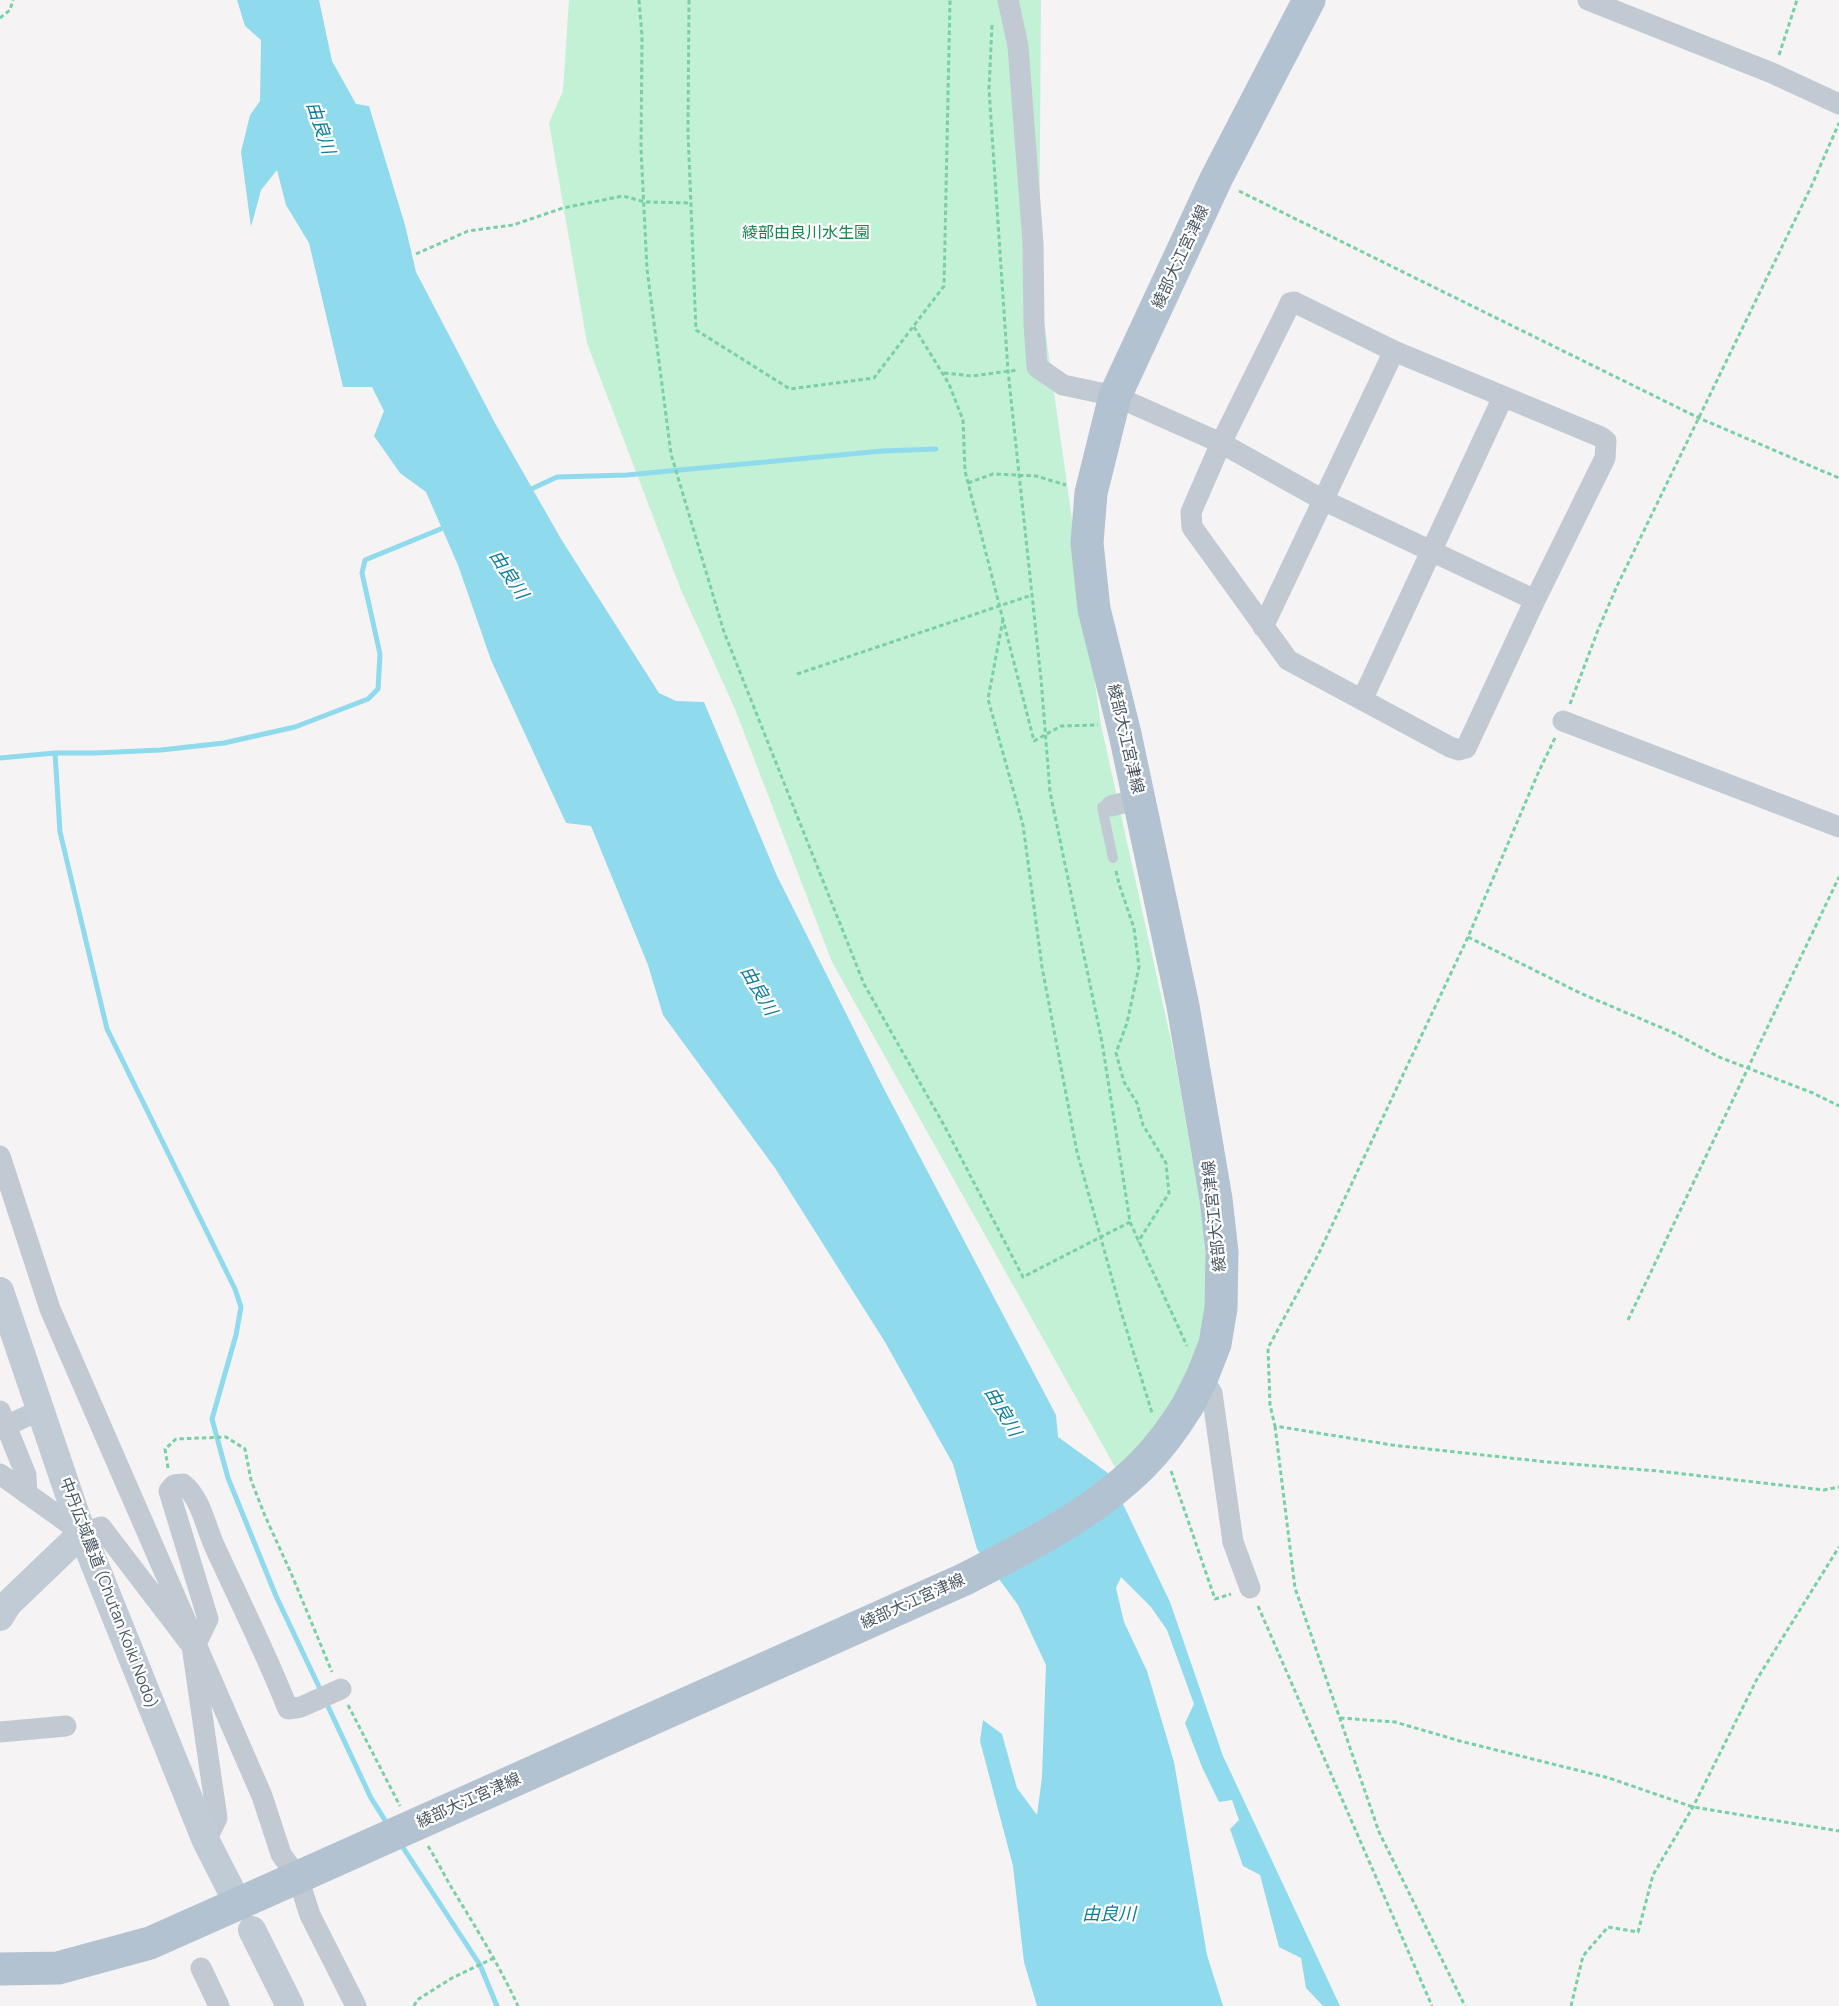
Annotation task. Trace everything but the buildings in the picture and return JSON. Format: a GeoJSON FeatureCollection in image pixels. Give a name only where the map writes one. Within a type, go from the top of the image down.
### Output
{"type":"FeatureCollection","features":[{"type":"Feature","properties":{"kind":"main road","name":"綾部大江宮津線"},"geometry":{"type":"LineString","coordinates":[[0,1969],[58,1968],[150,1942],[964,1579],[1032,1544],[1077,1516],[1120,1485],[1143,1465],[1168,1437],[1195,1391],[1215,1344],[1221,1308],[1221,1241],[1216,1198],[1183,1006],[1125,803],[1125,734],[1094,609],[1087,543],[1090,493],[1115,396],[1216,180],[1309,0]]}},
{"type":"Feature","properties":{"kind":"street"},"geometry":{"type":"LineString","coordinates":[[1008,0],[1018,46],[1033,243],[1037,367],[1063,385],[1115,396],[1221,443],[1323,501],[1535,600]]}},
{"type":"Feature","properties":{"kind":"street"},"geometry":{"type":"LineString","coordinates":[[1588,0],[1772,73],[1839,104]]}},
{"type":"Feature","properties":{"kind":"street"},"geometry":{"type":"LineString","coordinates":[[1290,303],[1297,303],[1394,351],[1606,441],[1605,458],[1466,748],[1459,750],[1288,660],[1192,527],[1191,512],[1221,443],[1290,303]]}},
{"type":"Feature","properties":{"kind":"street"},"geometry":{"type":"LineString","coordinates":[[1263,627],[1394,351]]}},
{"type":"Feature","properties":{"kind":"street"},"geometry":{"type":"LineString","coordinates":[[1362,700],[1503,397]]}},
{"type":"Feature","properties":{"kind":"street"},"geometry":{"type":"LineString","coordinates":[[1563,722],[1839,827]]}},
{"type":"Feature","properties":{"kind":"street"},"geometry":{"type":"LineString","coordinates":[[0,1156],[5,1189],[50,1309],[194,1645],[262,1796],[281,1854],[302,1876],[310,1915],[356,2006]]}},
{"type":"Feature","properties":{"kind":"street","name":"中丹広域農道 (Chutan Koiki Nodo)"},"geometry":{"type":"LineString","coordinates":[[0,1291],[82,1533],[206,1841],[231,1890]]}},
{"type":"Feature","properties":{"kind":"street"},"geometry":{"type":"LineString","coordinates":[[1195,1391],[1212,1393],[1233,1542],[1250,1588]]}},
{"type":"Feature","properties":{"kind":"street"},"geometry":{"type":"LineString","coordinates":[[27,1494],[26,1475],[3,1418],[40,1410]]}},
{"type":"Feature","properties":{"kind":"street"},"geometry":{"type":"LineString","coordinates":[[0,1474],[82,1533]]}},
{"type":"Feature","properties":{"kind":"street"},"geometry":{"type":"LineString","coordinates":[[194,1645],[208,1619],[169,1491],[174,1485],[183,1484],[192,1491],[288,1709],[301,1707],[341,1689]]}},
{"type":"Feature","properties":{"kind":"street"},"geometry":{"type":"LineString","coordinates":[[0,1617],[8,1604],[82,1533],[101,1527],[194,1645],[216,1818],[206,1841]]}},
{"type":"Feature","properties":{"kind":"street"},"geometry":{"type":"LineString","coordinates":[[0,1732],[66,1726]]}},
{"type":"Feature","properties":{"kind":"street"},"geometry":{"type":"LineString","coordinates":[[252,1930],[290,2006]]}},
{"type":"Feature","properties":{"kind":"street"},"geometry":{"type":"LineString","coordinates":[[201,1968],[219,2006]]}},
{"type":"Feature","properties":{"kind":"lane"},"geometry":{"type":"LineString","coordinates":[[1113,858],[1102,807],[1125,803]]}},
{"type":"Feature","properties":{"kind":"path"},"geometry":{"type":"LineString","coordinates":[[0,18],[10,10],[13,0]]}},
{"type":"Feature","properties":{"kind":"path"},"geometry":{"type":"LineString","coordinates":[[639,0],[642,36],[641,149],[647,269],[671,453],[724,632],[864,984],[945,1127],[1023,1277],[1130,1221]]}},
{"type":"Feature","properties":{"kind":"path"},"geometry":{"type":"LineString","coordinates":[[689,0],[688,132],[696,330],[790,389],[874,378],[944,286],[950,0]]}},
{"type":"Feature","properties":{"kind":"path"},"geometry":{"type":"LineString","coordinates":[[1772,73],[1797,0]]}},
{"type":"Feature","properties":{"kind":"path"},"geometry":{"type":"LineString","coordinates":[[992,22],[989,89],[1008,371],[1050,792],[1102,1042],[1130,1221],[1195,1391]]}},
{"type":"Feature","properties":{"kind":"path"},"geometry":{"type":"LineString","coordinates":[[1465,2006],[1379,1832],[1295,1588],[1275,1426],[1270,1405],[1268,1348],[1318,1255],[1468,937],[1539,771],[1563,722],[1617,586],[1811,187],[1839,122]]}},
{"type":"Feature","properties":{"kind":"path"},"geometry":{"type":"LineString","coordinates":[[1216,180],[1699,418],[1839,478]]}},
{"type":"Feature","properties":{"kind":"path"},"geometry":{"type":"LineString","coordinates":[[416,255],[468,231],[513,225],[563,208],[623,196],[645,202],[691,203]]}},
{"type":"Feature","properties":{"kind":"path"},"geometry":{"type":"LineString","coordinates":[[913,326],[950,384],[963,420],[964,471],[1035,741],[1061,726],[1101,725],[1125,734]]}},
{"type":"Feature","properties":{"kind":"path"},"geometry":{"type":"LineString","coordinates":[[943,373],[972,376],[1037,367]]}},
{"type":"Feature","properties":{"kind":"path"},"geometry":{"type":"LineString","coordinates":[[968,483],[993,474],[1036,476],[1090,493]]}},
{"type":"Feature","properties":{"kind":"path"},"geometry":{"type":"LineString","coordinates":[[797,674],[1032,595]]}},
{"type":"Feature","properties":{"kind":"path"},"geometry":{"type":"LineString","coordinates":[[1003,619],[988,699],[1023,825],[1042,967],[1077,1152],[1153,1416]]}},
{"type":"Feature","properties":{"kind":"path"},"geometry":{"type":"LineString","coordinates":[[1113,858],[1134,928],[1139,967],[1127,1023],[1116,1053],[1124,1082],[1137,1103],[1143,1125],[1166,1163],[1169,1193],[1138,1242]]}},
{"type":"Feature","properties":{"kind":"path"},"geometry":{"type":"LineString","coordinates":[[1629,1320],[1839,877]]}},
{"type":"Feature","properties":{"kind":"path"},"geometry":{"type":"LineString","coordinates":[[1468,937],[1580,993],[1674,1033],[1719,1057],[1813,1093],[1839,1106]]}},
{"type":"Feature","properties":{"kind":"path"},"geometry":{"type":"LineString","coordinates":[[1275,1426],[1392,1445],[1547,1462],[1658,1471],[1824,1490],[1839,1487]]}},
{"type":"Feature","properties":{"kind":"path"},"geometry":{"type":"LineString","coordinates":[[1168,1461],[1215,1599],[1250,1588],[1432,2006]]}},
{"type":"Feature","properties":{"kind":"path"},"geometry":{"type":"LineString","coordinates":[[1571,2006],[1583,1956],[1608,1927],[1638,1932],[1653,1875],[1693,1807],[1757,1679],[1839,1547]]}},
{"type":"Feature","properties":{"kind":"path"},"geometry":{"type":"LineString","coordinates":[[1340,1718],[1395,1722],[1460,1741],[1609,1778],[1693,1807],[1839,1831]]}},
{"type":"Feature","properties":{"kind":"path"},"geometry":{"type":"LineString","coordinates":[[414,2006],[417,2000],[452,1978],[494,1958]]}},
{"type":"Feature","properties":{"kind":"green space","name":"綾部由良川水生園"},"geometry":{"type":"Polygon","coordinates":[[[569,0],[1041,0],[1039,286],[1101,725],[1174,1054],[1202,1213],[1208,1288],[1198,1360],[1166,1427],[1120,1476],[832,962],[735,709],[681,590],[587,343],[549,123],[563,91],[569,0]]]}},
{"type":"Feature","properties":{"kind":"water","name":"由良川"},"geometry":{"type":"Polygon","coordinates":[[[237,0],[319,0],[332,61],[356,104],[369,106],[405,225],[416,272],[495,423],[561,539],[659,693],[676,701],[704,702],[777,876],[882,1085],[1056,1415],[1058,1437],[1108,1473],[1170,1602],[1223,1756],[1340,2006],[1323,2006],[1306,1988],[1301,1958],[1279,1947],[1260,1875],[1243,1866],[1230,1829],[1239,1820],[1232,1800],[1219,1802],[1185,1723],[1194,1704],[1167,1630],[1151,1607],[1121,1577],[1116,1588],[1124,1622],[1147,1671],[1174,1762],[1207,1955],[1223,2006],[1037,2006],[1024,1962],[1013,1866],[980,1741],[983,1720],[1002,1734],[1017,1788],[1037,1815],[1042,1777],[1046,1665],[1018,1605],[977,1549],[953,1464],[885,1342],[775,1168],[663,1015],[648,965],[591,826],[566,823],[491,660],[458,565],[426,492],[400,473],[374,436],[384,411],[372,387],[343,387],[309,243],[286,205],[277,170],[261,190],[251,227],[241,152],[250,115],[260,101],[261,40],[245,26],[237,0]]]}},
{"type":"Feature","properties":{"kind":"waterway"},"geometry":{"type":"LineString","coordinates":[[527,491],[557,477],[627,475],[882,451],[936,449]]}},
{"type":"Feature","properties":{"kind":"waterway"},"geometry":{"type":"LineString","coordinates":[[0,758],[55,753],[161,750],[224,743],[295,727],[368,699],[378,689],[380,654],[362,573],[365,560],[448,526]]}},
{"type":"Feature","properties":{"kind":"waterway"},"geometry":{"type":"LineString","coordinates":[[55,753],[60,832],[107,1029],[235,1289],[241,1307],[236,1335],[212,1419],[228,1478],[276,1596],[321,1691]]}},
{"type":"Feature","properties":{"kind":"waterway"},"geometry":{"type":"LineString","coordinates":[[325,1700],[371,1798],[388,1825]]}},
{"type":"Feature","properties":{"kind":"waterway"},"geometry":{"type":"LineString","coordinates":[[400,1843],[480,1965],[497,2006]]}}]}
